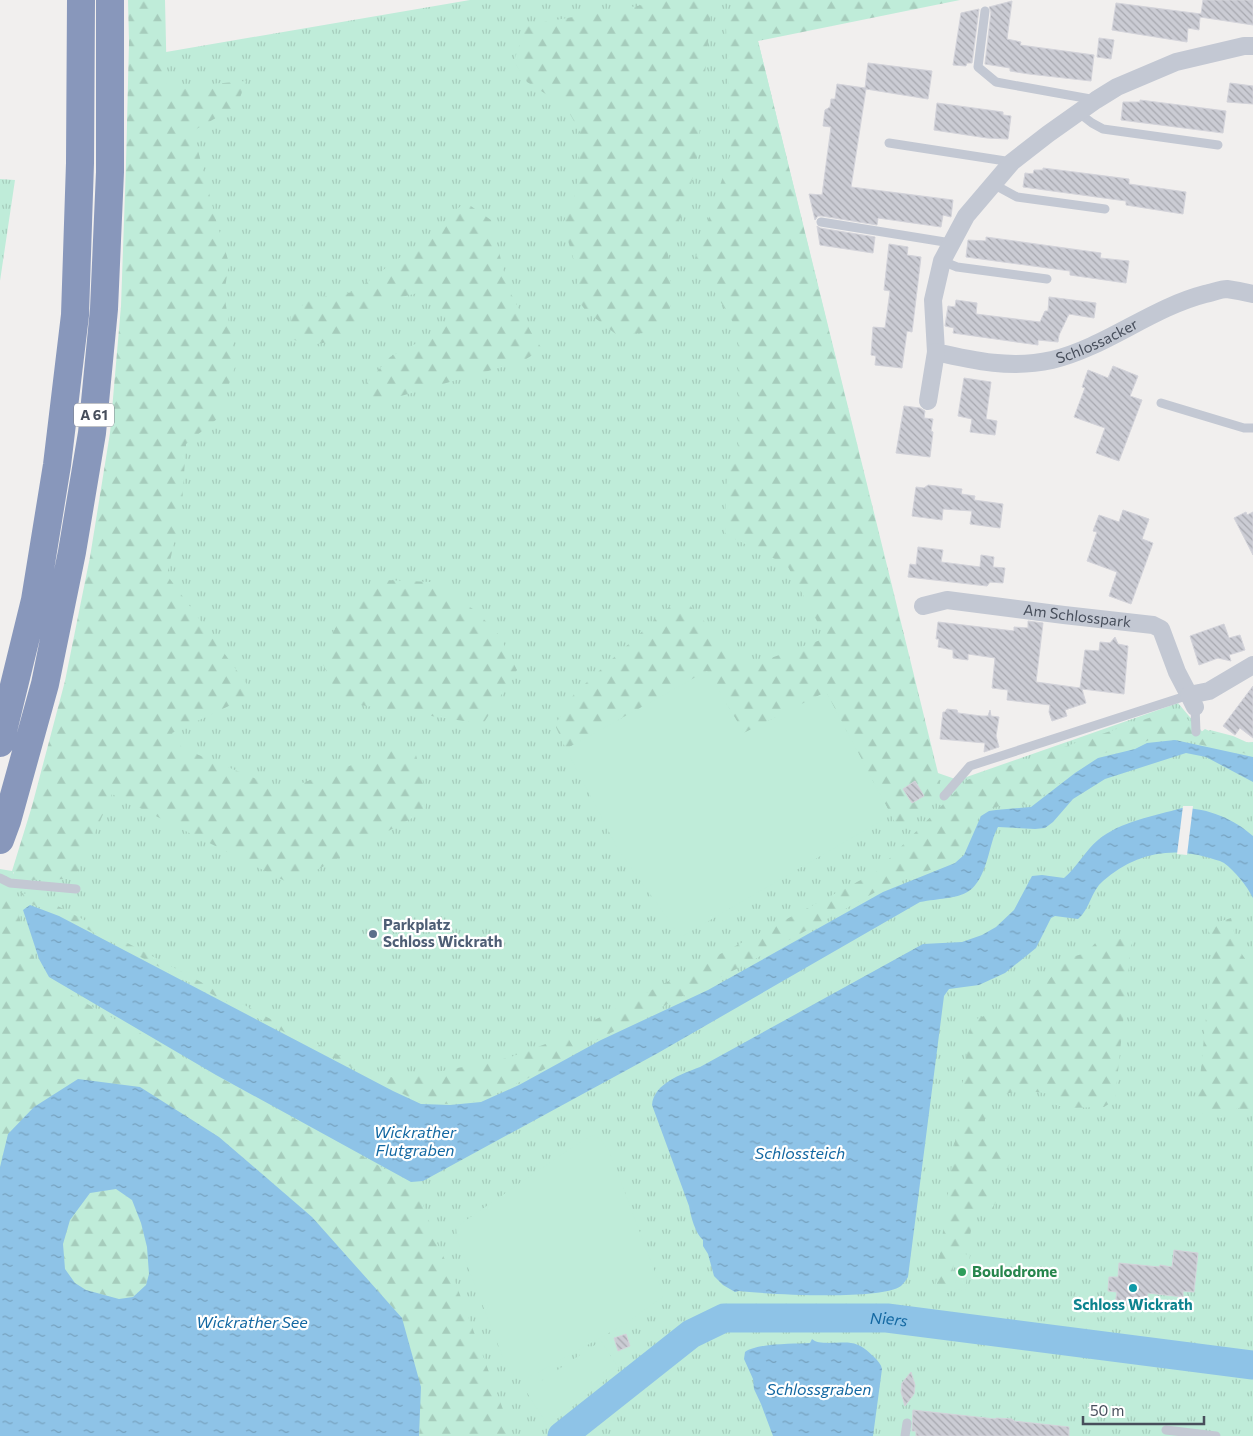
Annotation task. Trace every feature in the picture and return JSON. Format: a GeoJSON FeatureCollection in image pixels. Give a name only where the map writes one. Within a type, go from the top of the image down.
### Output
{"type":"FeatureCollection","features":[{"type":"Feature","properties":{"kind":"highway","name":"A 61"},"geometry":{"type":"LineString","coordinates":[[0,743],[35,600],[57,465],[75,314],[80,163],[81,0]]}},
{"type":"Feature","properties":{"kind":"highway","name":"A 61"},"geometry":{"type":"LineString","coordinates":[[4,831],[45,684],[72,552],[92,433],[104,309],[110,172],[110,0]]}},
{"type":"Feature","properties":{"kind":"street"},"geometry":{"type":"LineString","coordinates":[[928,401],[936,352],[934,300],[942,261],[966,216],[1012,162],[1096,100],[1117,87],[1176,62],[1244,46],[1253,46]]}},
{"type":"Feature","properties":{"kind":"street","name":"Schlossacker"},"geometry":{"type":"LineString","coordinates":[[936,352],[1013,366],[1052,360],[1084,350],[1196,296],[1226,289],[1253,294]]}},
{"type":"Feature","properties":{"kind":"street","name":"Am Schlosspark"},"geometry":{"type":"LineString","coordinates":[[923,606],[947,600],[1153,624],[1161,629],[1177,672],[1192,701]]}},
{"type":"Feature","properties":{"kind":"street"},"geometry":{"type":"LineString","coordinates":[[1192,701],[1253,665]]}},
{"type":"Feature","properties":{"kind":"lane"},"geometry":{"type":"LineString","coordinates":[[985,11],[978,67],[996,82],[1096,100]]}},
{"type":"Feature","properties":{"kind":"lane"},"geometry":{"type":"LineString","coordinates":[[1079,113],[1103,129],[1218,145]]}},
{"type":"Feature","properties":{"kind":"lane"},"geometry":{"type":"LineString","coordinates":[[889,143],[1012,162]]}},
{"type":"Feature","properties":{"kind":"lane"},"geometry":{"type":"LineString","coordinates":[[993,184],[1017,197],[1105,209]]}},
{"type":"Feature","properties":{"kind":"lane"},"geometry":{"type":"LineString","coordinates":[[821,222],[951,243]]}},
{"type":"Feature","properties":{"kind":"lane"},"geometry":{"type":"LineString","coordinates":[[942,261],[957,267],[1047,279]]}},
{"type":"Feature","properties":{"kind":"lane"},"geometry":{"type":"LineString","coordinates":[[1161,403],[1244,428],[1253,428]]}},
{"type":"Feature","properties":{"kind":"lane"},"geometry":{"type":"LineString","coordinates":[[944,796],[970,766],[1192,701],[1196,732]]}},
{"type":"Feature","properties":{"kind":"lane"},"geometry":{"type":"LineString","coordinates":[[0,878],[10,884],[76,890]]}},
{"type":"Feature","properties":{"kind":"lane"},"geometry":{"type":"LineString","coordinates":[[905,1436],[907,1423]]}},
{"type":"Feature","properties":{"kind":"lane"},"geometry":{"type":"LineString","coordinates":[[1166,1430],[1216,1436]]}},
{"type":"Feature","properties":{"kind":"green space"},"geometry":{"type":"Polygon","coordinates":[[[128,0],[165,0],[167,88],[246,81],[237,106],[193,131],[229,263],[224,294],[236,364],[217,419],[186,444],[182,506],[167,575],[254,694],[172,733],[182,748],[283,790],[393,750],[416,755],[427,797],[425,811],[291,884],[112,794],[77,873],[67,879],[30,880],[13,872],[22,928],[44,980],[412,1184],[421,1199],[437,1243],[454,1279],[513,1436],[419,1436],[420,1427],[402,1318],[312,1217],[219,1137],[8,1134],[0,1167],[0,869],[12,871],[32,806],[65,681],[90,557],[110,433],[121,306],[129,42],[128,0]]]}},
{"type":"Feature","properties":{"kind":"green space"},"geometry":{"type":"Polygon","coordinates":[[[470,0],[760,0],[758,41],[938,773],[958,780],[1178,703],[1205,735],[1210,730],[1233,736],[1253,745],[1253,1436],[0,1436],[0,916],[73,683],[129,367],[142,111],[166,52],[470,0]]]}},
{"type":"Feature","properties":{"kind":"green space"},"geometry":{"type":"Polygon","coordinates":[[[672,0],[712,0],[697,158],[685,211],[667,239],[672,302],[660,332],[617,335],[586,311],[577,299],[578,274],[563,224],[578,187],[580,132],[566,107],[527,82],[514,61],[526,25],[672,0]]]}},
{"type":"Feature","properties":{"kind":"green space"},"geometry":{"type":"Polygon","coordinates":[[[743,0],[960,0],[758,41],[942,793],[900,832],[826,692],[744,733],[707,671],[566,749],[555,725],[574,694],[681,596],[746,667],[826,638],[787,565],[725,534],[727,470],[738,455],[738,331],[695,259],[731,153],[726,27],[743,0]]]}},
{"type":"Feature","properties":{"kind":"green space"},"geometry":{"type":"Polygon","coordinates":[[[0,179],[15,180],[0,281],[0,179]]]}},
{"type":"Feature","properties":{"kind":"green space"},"geometry":{"type":"Polygon","coordinates":[[[465,202],[491,220],[508,288],[542,349],[523,361],[387,400],[373,397],[366,384],[390,357],[442,330],[446,321],[445,313],[418,293],[381,302],[352,338],[311,345],[291,339],[291,313],[313,298],[354,292],[431,234],[465,202]]]}},
{"type":"Feature","properties":{"kind":"green space"},"geometry":{"type":"Polygon","coordinates":[[[385,580],[431,582],[476,611],[499,635],[517,670],[483,724],[341,702],[321,660],[340,617],[385,580]]]}},
{"type":"Feature","properties":{"kind":"green space"},"geometry":{"type":"Polygon","coordinates":[[[707,671],[744,733],[826,692],[891,815],[681,937],[619,851],[566,749],[707,671]]]}},
{"type":"Feature","properties":{"kind":"green space"},"geometry":{"type":"Polygon","coordinates":[[[1178,708],[1193,726],[1191,741],[1177,737],[1149,740],[1134,747],[1098,754],[1032,804],[1000,806],[982,811],[961,853],[940,866],[881,889],[746,964],[593,1042],[585,1025],[876,872],[967,780],[1178,708]]]}},
{"type":"Feature","properties":{"kind":"green space"},"geometry":{"type":"Polygon","coordinates":[[[1205,729],[1236,743],[1253,742],[1253,755],[1197,744],[1200,733],[1205,729]]]}},
{"type":"Feature","properties":{"kind":"green space"},"geometry":{"type":"Polygon","coordinates":[[[20,892],[54,904],[374,1074],[402,1079],[508,1058],[567,1036],[576,1052],[481,1101],[451,1104],[422,1103],[60,915],[29,903],[20,892]]]}},
{"type":"Feature","properties":{"kind":"green space"},"geometry":{"type":"Polygon","coordinates":[[[1231,918],[1240,950],[1253,966],[1253,1116],[1238,1108],[1221,1118],[1200,1113],[1197,1108],[1213,948],[1211,936],[1206,926],[1231,918]]]}},
{"type":"Feature","properties":{"kind":"green space"},"geometry":{"type":"Polygon","coordinates":[[[1134,938],[1131,946],[1115,1100],[1104,1107],[1065,1108],[1054,1104],[1049,1094],[1023,1091],[1005,1094],[991,1104],[986,1115],[983,1135],[1005,1153],[1011,1161],[1007,1169],[994,1176],[985,1172],[984,1185],[998,1196],[992,1211],[975,1210],[967,1251],[956,1250],[949,1293],[935,1291],[971,1021],[1023,1001],[1044,985],[1068,958],[1086,953],[1099,939],[1134,938]]]}},
{"type":"Feature","properties":{"kind":"green space"},"geometry":{"type":"Polygon","coordinates":[[[593,1135],[600,1138],[610,1153],[664,1296],[625,1324],[530,1377],[519,1377],[509,1370],[502,1355],[457,1239],[456,1227],[593,1135]]]}},
{"type":"Feature","properties":{"kind":"green space"},"geometry":{"type":"Polygon","coordinates":[[[116,1189],[132,1200],[141,1223],[147,1247],[149,1274],[146,1285],[133,1297],[119,1299],[86,1290],[75,1283],[65,1269],[63,1244],[70,1220],[90,1193],[116,1189]]]}},
{"type":"Feature","properties":{"kind":"green space","name":"Boulodrome"},"geometry":{"type":"Polygon","coordinates":[[[960,1253],[970,1255],[965,1291],[955,1289],[960,1253]]]}},
{"type":"Feature","properties":{"kind":"green space"},"geometry":{"type":"Polygon","coordinates":[[[601,1341],[619,1369],[548,1426],[526,1391],[601,1341]]]}},
{"type":"Feature","properties":{"kind":"water","name":"Wickrather Flutgraben"},"geometry":{"type":"Polygon","coordinates":[[[1175,740],[1253,757],[1253,782],[1206,757],[1186,753],[1105,779],[1073,799],[1053,822],[1045,828],[998,827],[978,882],[964,894],[956,897],[920,902],[658,1053],[423,1181],[411,1182],[216,1075],[49,977],[39,959],[23,910],[30,905],[59,916],[421,1104],[450,1105],[481,1102],[519,1085],[601,1040],[708,990],[883,892],[955,863],[964,855],[981,816],[989,811],[1031,807],[1098,758],[1135,749],[1147,743],[1175,740]]]}},
{"type":"Feature","properties":{"kind":"water","name":"Schlossteich"},"geometry":{"type":"Polygon","coordinates":[[[1182,808],[1211,812],[1238,824],[1253,836],[1253,898],[1236,874],[1218,860],[1178,852],[1152,855],[1139,859],[1114,872],[1103,881],[1078,919],[1055,916],[1051,918],[1036,948],[1005,973],[979,985],[949,989],[944,996],[908,1277],[901,1286],[889,1291],[871,1294],[823,1295],[735,1292],[723,1285],[714,1276],[708,1254],[703,1246],[703,1240],[694,1224],[652,1105],[654,1097],[663,1085],[700,1067],[923,944],[962,942],[982,935],[996,927],[1014,910],[1032,876],[1042,875],[1064,878],[1093,844],[1107,833],[1138,820],[1182,808]]]}},
{"type":"Feature","properties":{"kind":"water","name":"Wickrather See"},"geometry":{"type":"Polygon","coordinates":[[[78,1079],[140,1087],[219,1137],[312,1217],[402,1318],[421,1387],[419,1436],[0,1436],[0,1167],[8,1134],[34,1107],[78,1079]],[[116,1189],[90,1193],[70,1220],[63,1244],[65,1269],[75,1283],[86,1290],[119,1299],[133,1297],[146,1285],[149,1274],[147,1247],[141,1223],[132,1200],[116,1189]]]}},
{"type":"Feature","properties":{"kind":"water","name":"Schlossgraben"},"geometry":{"type":"Polygon","coordinates":[[[812,1339],[820,1342],[857,1345],[869,1352],[880,1364],[882,1369],[873,1436],[773,1436],[744,1359],[745,1352],[767,1345],[810,1343],[812,1339]]]}},
{"type":"Feature","properties":{"kind":"pier"},"geometry":{"type":"Polygon","coordinates":[[[1183,806],[1193,806],[1187,855],[1177,854],[1183,806]]]}},
{"type":"Feature","properties":{"kind":"building"},"geometry":{"type":"Polygon","coordinates":[[[1203,0],[1253,0],[1253,25],[1200,17],[1199,30],[1188,28],[1187,42],[1112,30],[1116,3],[1201,14],[1203,0]]]}},
{"type":"Feature","properties":{"kind":"building"},"geometry":{"type":"Polygon","coordinates":[[[1012,1],[1007,39],[1021,42],[1020,45],[1094,55],[1091,81],[1010,71],[1010,68],[985,64],[991,12],[989,7],[1012,1]]]}},
{"type":"Feature","properties":{"kind":"building"},"geometry":{"type":"Polygon","coordinates":[[[979,9],[972,63],[967,63],[966,66],[953,65],[961,13],[979,9]]]}},
{"type":"Feature","properties":{"kind":"building"},"geometry":{"type":"Polygon","coordinates":[[[1099,38],[1114,40],[1111,59],[1097,57],[1099,38]]]}},
{"type":"Feature","properties":{"kind":"building"},"geometry":{"type":"Polygon","coordinates":[[[868,63],[932,71],[928,99],[866,89],[851,187],[953,200],[951,217],[943,215],[941,227],[878,218],[877,225],[822,216],[818,216],[815,220],[809,194],[822,195],[831,127],[823,126],[825,110],[830,107],[831,99],[835,99],[837,84],[865,88],[868,63]]]}},
{"type":"Feature","properties":{"kind":"building"},"geometry":{"type":"Polygon","coordinates":[[[1230,83],[1253,86],[1253,104],[1227,102],[1230,83]]]}},
{"type":"Feature","properties":{"kind":"building"},"geometry":{"type":"Polygon","coordinates":[[[1140,100],[1226,111],[1223,133],[1121,120],[1123,102],[1140,102],[1140,100]]]}},
{"type":"Feature","properties":{"kind":"building"},"geometry":{"type":"Polygon","coordinates":[[[937,103],[1003,112],[1003,115],[1011,116],[1008,139],[987,138],[934,130],[937,103]]]}},
{"type":"Feature","properties":{"kind":"building"},"geometry":{"type":"Polygon","coordinates":[[[1043,168],[1129,179],[1129,184],[1186,192],[1183,214],[1126,205],[1126,201],[1023,187],[1025,173],[1033,174],[1034,170],[1043,170],[1043,168]]]}},
{"type":"Feature","properties":{"kind":"building"},"geometry":{"type":"Polygon","coordinates":[[[817,226],[875,237],[873,253],[820,245],[817,226]]]}},
{"type":"Feature","properties":{"kind":"building"},"geometry":{"type":"Polygon","coordinates":[[[986,237],[1101,253],[1100,258],[1129,261],[1126,283],[1070,275],[1070,271],[966,257],[968,240],[986,241],[986,237]]]}},
{"type":"Feature","properties":{"kind":"building"},"geometry":{"type":"Polygon","coordinates":[[[889,244],[908,247],[907,255],[921,257],[912,332],[907,331],[902,368],[875,365],[876,356],[871,355],[873,327],[885,328],[890,291],[884,290],[889,244]]]}},
{"type":"Feature","properties":{"kind":"building"},"geometry":{"type":"Polygon","coordinates":[[[1049,297],[1096,303],[1094,318],[1069,314],[1059,335],[1058,342],[1038,340],[1038,345],[953,333],[954,328],[945,326],[948,306],[955,307],[956,300],[977,303],[976,314],[1040,322],[1045,311],[1048,311],[1049,297]]]}},
{"type":"Feature","properties":{"kind":"building"},"geometry":{"type":"Polygon","coordinates":[[[1113,366],[1138,376],[1130,396],[1142,400],[1119,461],[1096,453],[1105,428],[1074,417],[1085,388],[1082,387],[1088,370],[1108,378],[1113,366]]]}},
{"type":"Feature","properties":{"kind":"building"},"geometry":{"type":"Polygon","coordinates":[[[964,378],[991,382],[986,419],[997,421],[995,435],[970,432],[972,419],[958,416],[964,378]]]}},
{"type":"Feature","properties":{"kind":"building"},"geometry":{"type":"Polygon","coordinates":[[[904,406],[920,408],[925,411],[924,418],[933,419],[930,457],[896,453],[904,406]]]}},
{"type":"Feature","properties":{"kind":"building"},"geometry":{"type":"Polygon","coordinates":[[[928,485],[962,489],[961,494],[975,496],[974,500],[1003,504],[1000,528],[970,524],[972,511],[943,509],[942,520],[912,516],[916,487],[924,488],[928,485]]]}},
{"type":"Feature","properties":{"kind":"building"},"geometry":{"type":"Polygon","coordinates":[[[1123,510],[1149,519],[1142,539],[1153,543],[1131,604],[1109,596],[1117,572],[1087,561],[1097,532],[1093,531],[1099,515],[1119,522],[1123,510]]]}},
{"type":"Feature","properties":{"kind":"building"},"geometry":{"type":"Polygon","coordinates":[[[1246,512],[1247,515],[1253,512],[1253,555],[1234,518],[1246,512]]]}},
{"type":"Feature","properties":{"kind":"building"},"geometry":{"type":"Polygon","coordinates":[[[918,547],[943,550],[941,562],[980,567],[981,555],[994,557],[993,567],[1005,568],[1003,583],[990,582],[987,586],[908,577],[910,564],[916,565],[918,547]]]}},
{"type":"Feature","properties":{"kind":"building"},"geometry":{"type":"Polygon","coordinates":[[[1028,621],[1043,623],[1036,682],[1080,688],[1085,650],[1099,651],[1100,642],[1110,643],[1115,637],[1118,644],[1128,646],[1124,694],[1082,689],[1086,703],[1065,710],[1067,716],[1052,721],[1049,712],[1050,705],[1007,700],[1008,690],[992,688],[995,658],[968,654],[968,660],[953,658],[953,650],[938,647],[939,639],[936,639],[938,622],[1014,631],[1014,627],[1028,628],[1028,621]]]}},
{"type":"Feature","properties":{"kind":"building"},"geometry":{"type":"Polygon","coordinates":[[[1224,624],[1229,638],[1240,635],[1245,650],[1229,655],[1231,661],[1218,658],[1199,665],[1190,636],[1224,624]]]}},
{"type":"Feature","properties":{"kind":"building"},"geometry":{"type":"Polygon","coordinates":[[[1253,686],[1253,738],[1240,728],[1235,735],[1223,726],[1253,686]]]}},
{"type":"Feature","properties":{"kind":"building"},"geometry":{"type":"Polygon","coordinates":[[[947,709],[957,710],[958,713],[981,716],[988,716],[990,710],[991,716],[999,717],[996,736],[999,747],[984,752],[985,743],[940,739],[943,712],[947,709]]]}},
{"type":"Feature","properties":{"kind":"building"},"geometry":{"type":"Polygon","coordinates":[[[915,781],[924,796],[912,803],[903,789],[915,781]]]}},
{"type":"Feature","properties":{"kind":"building"},"geometry":{"type":"Polygon","coordinates":[[[1174,1250],[1198,1253],[1194,1292],[1183,1291],[1183,1297],[1148,1293],[1146,1307],[1115,1304],[1117,1292],[1108,1291],[1109,1277],[1118,1277],[1119,1263],[1172,1267],[1174,1250]]]}},
{"type":"Feature","properties":{"kind":"building"},"geometry":{"type":"Polygon","coordinates":[[[626,1334],[630,1346],[618,1351],[614,1338],[626,1334]]]}},
{"type":"Feature","properties":{"kind":"building"},"geometry":{"type":"Polygon","coordinates":[[[911,1372],[915,1385],[914,1394],[905,1406],[901,1392],[902,1383],[911,1372]]]}},
{"type":"Feature","properties":{"kind":"building"},"geometry":{"type":"Polygon","coordinates":[[[913,1410],[995,1419],[1012,1419],[1014,1421],[1069,1427],[1069,1436],[916,1436],[916,1431],[912,1431],[913,1410]]]}},
{"type":"Feature","properties":{"kind":"waterway","name":"Niers"},"geometry":{"type":"LineString","coordinates":[[562,1436],[691,1334],[724,1318],[887,1318],[1253,1365]]}},
{"type":"Feature","properties":{"kind":"place","name":"Parkplatz Schloss Wickrath"},"geometry":{"type":"Point","coordinates":[373,934]}},
{"type":"Feature","properties":{"kind":"place","name":"Boulodrome"},"geometry":{"type":"Point","coordinates":[962,1272]}},
{"type":"Feature","properties":{"kind":"place","name":"Schloss Wickrath"},"geometry":{"type":"Point","coordinates":[1133,1288]}}]}
